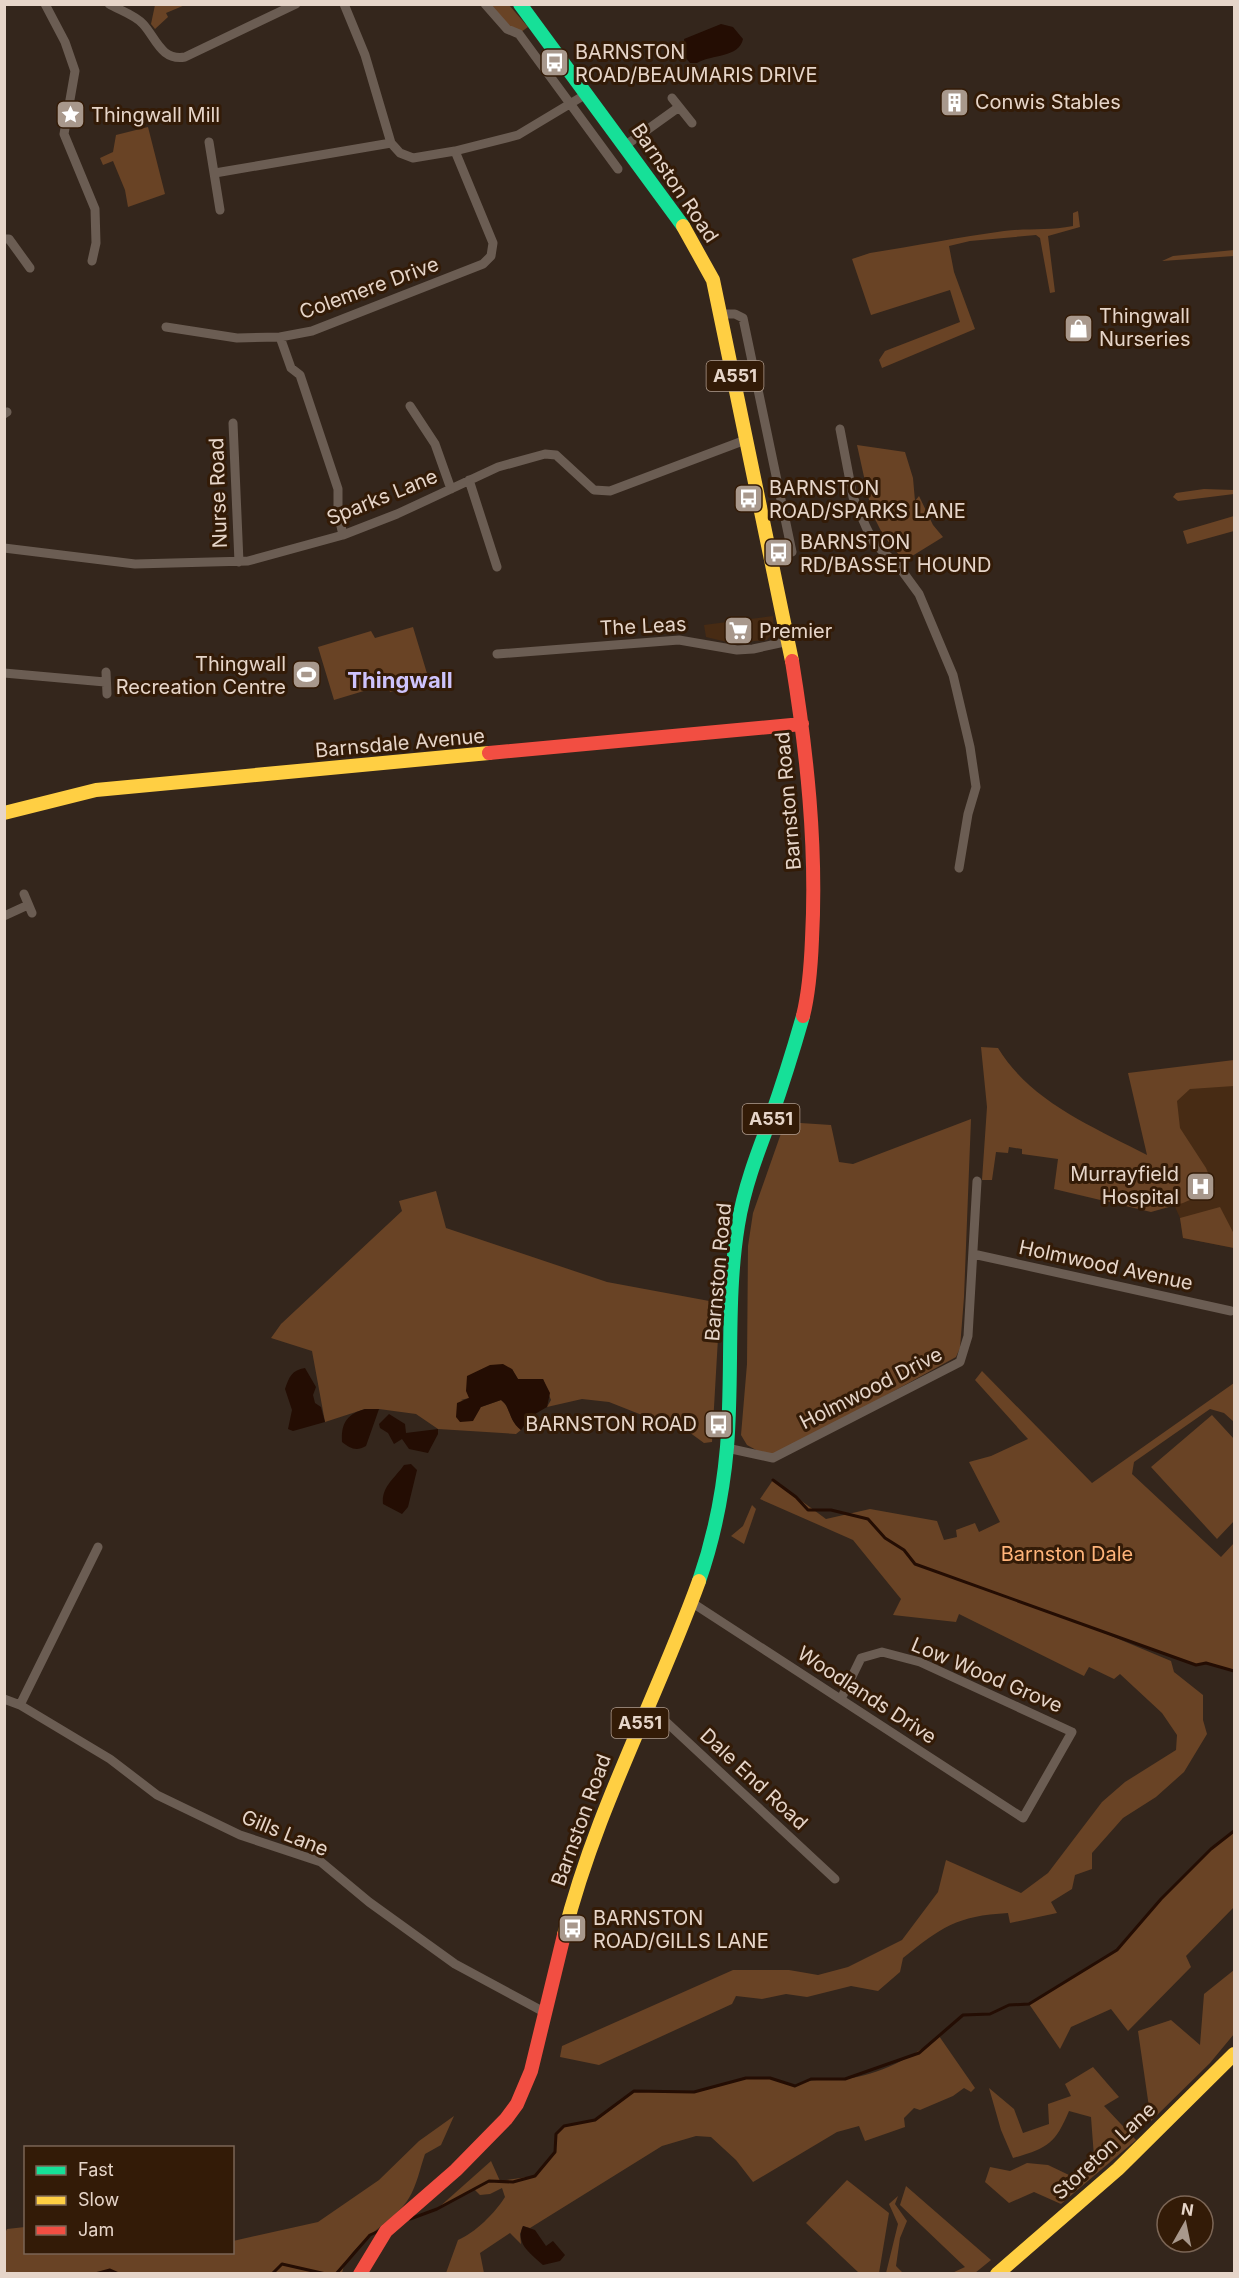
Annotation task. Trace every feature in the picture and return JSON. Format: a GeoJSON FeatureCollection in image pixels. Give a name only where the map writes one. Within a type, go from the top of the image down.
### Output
{"type":"FeatureCollection","features":[{"type":"Feature","properties":{"kind":"main road","name":"Barnston Road"},"geometry":{"type":"LineString","coordinates":[[360,2274],[386,2231],[456,2169],[506,2120],[517,2104],[531,2071],[577,1884],[600,1818],[691,1602],[712,1540],[727,1448],[733,1277],[738,1225],[746,1187],[787,1071],[804,1012],[812,955],[815,881],[802,724],[789,641],[722,314],[713,280],[696,245],[626,145],[520,4]]}},
{"type":"Feature","properties":{"kind":"main road","name":"Barnsdale Avenue"},"geometry":{"type":"LineString","coordinates":[[4,813],[96,790],[802,724]]}},
{"type":"Feature","properties":{"kind":"main road","name":"Storeton Lane"},"geometry":{"type":"LineString","coordinates":[[998,2274],[1118,2169],[1234,2054]]}},
{"type":"Feature","properties":{"kind":"street"},"geometry":{"type":"LineString","coordinates":[[45,4],[75,71],[64,134],[95,209],[96,243],[92,261]]}},
{"type":"Feature","properties":{"kind":"street"},"geometry":{"type":"LineString","coordinates":[[109,4],[141,22],[165,54],[176,58],[184,57],[296,4]]}},
{"type":"Feature","properties":{"kind":"street"},"geometry":{"type":"LineString","coordinates":[[485,4],[507,29],[519,34],[618,169]]}},
{"type":"Feature","properties":{"kind":"street"},"geometry":{"type":"LineString","coordinates":[[346,5],[365,55],[391,143],[400,153],[413,158],[455,151],[518,135],[588,93]]}},
{"type":"Feature","properties":{"kind":"street"},"geometry":{"type":"LineString","coordinates":[[54,20],[63,13]]}},
{"type":"Feature","properties":{"kind":"street"},"geometry":{"type":"LineString","coordinates":[[672,98],[692,123]]}},
{"type":"Feature","properties":{"kind":"street"},"geometry":{"type":"LineString","coordinates":[[626,145],[679,107]]}},
{"type":"Feature","properties":{"kind":"street"},"geometry":{"type":"LineString","coordinates":[[209,142],[220,210]]}},
{"type":"Feature","properties":{"kind":"street"},"geometry":{"type":"LineString","coordinates":[[215,173],[391,143]]}},
{"type":"Feature","properties":{"kind":"street","name":"Colemere Drive"},"geometry":{"type":"LineString","coordinates":[[343,535],[338,513],[338,489],[300,375],[291,368],[280,337],[312,331],[483,264],[491,256],[493,243],[455,151]]}},
{"type":"Feature","properties":{"kind":"street"},"geometry":{"type":"LineString","coordinates":[[14,228],[7,239],[30,268]]}},
{"type":"Feature","properties":{"kind":"street"},"geometry":{"type":"LineString","coordinates":[[722,314],[735,314],[743,318],[792,552]]}},
{"type":"Feature","properties":{"kind":"street"},"geometry":{"type":"LineString","coordinates":[[166,327],[237,338],[280,337]]}},
{"type":"Feature","properties":{"kind":"street"},"geometry":{"type":"LineString","coordinates":[[410,406],[435,444],[451,489]]}},
{"type":"Feature","properties":{"kind":"street","name":"Nurse Road"},"geometry":{"type":"LineString","coordinates":[[233,423],[239,562]]}},
{"type":"Feature","properties":{"kind":"street"},"geometry":{"type":"LineString","coordinates":[[840,429],[852,497],[861,517],[874,543],[900,568],[919,594],[953,675],[970,747],[976,787],[968,814],[958,868]]}},
{"type":"Feature","properties":{"kind":"street","name":"Sparks Lane"},"geometry":{"type":"LineString","coordinates":[[4,548],[135,564],[239,562],[277,555],[343,535],[397,514],[498,467],[544,454],[556,455],[594,490],[610,491],[748,440]]}},
{"type":"Feature","properties":{"kind":"street"},"geometry":{"type":"LineString","coordinates":[[469,480],[496,567]]}},
{"type":"Feature","properties":{"kind":"street","name":"The Leas"},"geometry":{"type":"LineString","coordinates":[[497,654],[680,640],[737,650],[753,650],[789,641]]}},
{"type":"Feature","properties":{"kind":"street"},"geometry":{"type":"LineString","coordinates":[[4,673],[105,677],[107,694]]}},
{"type":"Feature","properties":{"kind":"street"},"geometry":{"type":"LineString","coordinates":[[4,916],[30,909],[24,894]]}},
{"type":"Feature","properties":{"kind":"street","name":"Holmwood Drive"},"geometry":{"type":"LineString","coordinates":[[727,1448],[773,1458],[960,1362],[968,1336],[977,1181]]}},
{"type":"Feature","properties":{"kind":"street","name":"Holmwood Avenue"},"geometry":{"type":"LineString","coordinates":[[973,1254],[1231,1311]]}},
{"type":"Feature","properties":{"kind":"street"},"geometry":{"type":"LineString","coordinates":[[20,1706],[98,1547]]}},
{"type":"Feature","properties":{"kind":"street","name":"Woodlands Drive"},"geometry":{"type":"LineString","coordinates":[[691,1602],[1023,1818]]}},
{"type":"Feature","properties":{"kind":"street","name":"Low Wood Grove"},"geometry":{"type":"LineString","coordinates":[[841,1699],[861,1658],[882,1652],[920,1662],[1072,1732],[1023,1818]]}},
{"type":"Feature","properties":{"kind":"street","name":"Gills Lane"},"geometry":{"type":"LineString","coordinates":[[4,1699],[110,1759],[157,1795],[240,1835],[321,1862],[369,1902],[455,1964],[544,2012]]}},
{"type":"Feature","properties":{"kind":"street","name":"Dale End Road"},"geometry":{"type":"LineString","coordinates":[[649,1706],[835,1879]]}},
{"type":"Feature","properties":{"kind":"shaded area"},"geometry":{"type":"Polygon","coordinates":[[[721,24],[733,27],[743,39],[740,45],[731,53],[690,63],[686,58],[684,39],[721,24]]]}},
{"type":"Feature","properties":{"kind":"shaded area"},"geometry":{"type":"Polygon","coordinates":[[[773,616],[774,632],[767,640],[731,643],[706,637],[704,625],[773,616]]]}},
{"type":"Feature","properties":{"kind":"shaded area","name":"Murrayfield Hospital"},"geometry":{"type":"Polygon","coordinates":[[[1234,1064],[1234,1248],[1183,1238],[1180,1218],[1151,1153],[1131,1075],[1234,1064]]]}},
{"type":"Feature","properties":{"kind":"shaded area"},"geometry":{"type":"Polygon","coordinates":[[[503,1364],[512,1369],[518,1379],[543,1379],[550,1393],[547,1407],[530,1417],[521,1430],[501,1400],[481,1407],[473,1421],[460,1422],[456,1417],[457,1403],[469,1398],[466,1391],[467,1376],[490,1365],[503,1364]]]}},
{"type":"Feature","properties":{"kind":"shaded area"},"geometry":{"type":"Polygon","coordinates":[[[305,1368],[316,1387],[313,1395],[315,1403],[321,1407],[325,1422],[293,1431],[288,1429],[292,1410],[285,1389],[292,1375],[297,1370],[305,1368]]]}},
{"type":"Feature","properties":{"kind":"shaded area"},"geometry":{"type":"Polygon","coordinates":[[[365,1409],[379,1409],[366,1446],[359,1449],[353,1448],[342,1442],[344,1425],[346,1420],[365,1409]]]}},
{"type":"Feature","properties":{"kind":"shaded area"},"geometry":{"type":"Polygon","coordinates":[[[389,1414],[405,1424],[406,1433],[438,1429],[438,1434],[428,1453],[409,1449],[402,1439],[394,1444],[379,1424],[389,1414]]]}},
{"type":"Feature","properties":{"kind":"shaded area"},"geometry":{"type":"Polygon","coordinates":[[[411,1464],[417,1470],[408,1507],[402,1514],[383,1504],[383,1498],[389,1483],[404,1465],[411,1464]]]}},
{"type":"Feature","properties":{"kind":"shaded area"},"geometry":{"type":"Polygon","coordinates":[[[523,2226],[535,2230],[546,2246],[553,2241],[565,2255],[560,2261],[543,2265],[522,2243],[523,2226]]]}},
{"type":"Feature","properties":{"kind":"green space"},"geometry":{"type":"Polygon","coordinates":[[[155,4],[185,5],[166,13],[168,17],[155,29],[151,24],[155,4]]]}},
{"type":"Feature","properties":{"kind":"green space"},"geometry":{"type":"Polygon","coordinates":[[[491,5],[509,5],[528,27],[521,32],[509,26],[491,5]]]}},
{"type":"Feature","properties":{"kind":"green space"},"geometry":{"type":"Polygon","coordinates":[[[148,127],[165,194],[128,207],[125,190],[113,161],[103,165],[100,158],[113,152],[116,135],[148,127]]]}},
{"type":"Feature","properties":{"kind":"green space"},"geometry":{"type":"Polygon","coordinates":[[[1078,211],[1080,227],[1048,236],[1055,292],[1050,293],[1040,238],[1036,235],[970,241],[949,246],[954,272],[975,329],[882,368],[879,360],[885,351],[960,322],[950,290],[871,315],[852,259],[870,253],[987,233],[1073,226],[1073,213],[1078,211]]]}},
{"type":"Feature","properties":{"kind":"green space"},"geometry":{"type":"Polygon","coordinates":[[[1234,250],[1234,256],[1162,261],[1173,256],[1234,250]]]}},
{"type":"Feature","properties":{"kind":"green space"},"geometry":{"type":"Polygon","coordinates":[[[857,445],[905,452],[913,478],[915,501],[919,496],[933,525],[943,537],[904,561],[883,535],[872,513],[857,445]]]}},
{"type":"Feature","properties":{"kind":"green space"},"geometry":{"type":"Polygon","coordinates":[[[1204,489],[1234,490],[1234,494],[1178,501],[1173,497],[1176,493],[1204,489]]]}},
{"type":"Feature","properties":{"kind":"green space"},"geometry":{"type":"Polygon","coordinates":[[[1234,516],[1234,531],[1187,544],[1183,531],[1234,516]]]}},
{"type":"Feature","properties":{"kind":"green space"},"geometry":{"type":"Polygon","coordinates":[[[413,627],[429,680],[390,692],[387,684],[334,700],[318,647],[371,631],[375,638],[413,627]]]}},
{"type":"Feature","properties":{"kind":"green space"},"geometry":{"type":"Polygon","coordinates":[[[981,1047],[998,1048],[1027,1083],[1045,1098],[1084,1123],[1147,1155],[1128,1073],[1234,1060],[1234,1086],[1190,1089],[1177,1101],[1180,1128],[1206,1168],[1215,1189],[1183,1203],[1151,1212],[1054,1189],[1058,1159],[1022,1154],[1022,1149],[1009,1147],[1008,1153],[996,1152],[992,1180],[982,1180],[987,1107],[981,1047]]]}},
{"type":"Feature","properties":{"kind":"green space"},"geometry":{"type":"Polygon","coordinates":[[[971,1119],[964,1297],[960,1348],[956,1357],[777,1455],[758,1451],[747,1445],[741,1435],[747,1364],[748,1246],[753,1213],[785,1122],[831,1125],[839,1162],[853,1164],[971,1119]]]}},
{"type":"Feature","properties":{"kind":"green space"},"geometry":{"type":"Polygon","coordinates":[[[436,1191],[446,1228],[607,1282],[720,1303],[712,1442],[704,1443],[678,1424],[647,1417],[609,1402],[582,1399],[547,1407],[551,1400],[543,1379],[518,1379],[512,1369],[469,1398],[461,1400],[481,1407],[501,1400],[521,1430],[516,1434],[438,1429],[416,1414],[379,1409],[365,1409],[325,1422],[312,1351],[271,1338],[281,1324],[402,1211],[399,1201],[436,1191]]]}},
{"type":"Feature","properties":{"kind":"green space"},"geometry":{"type":"Polygon","coordinates":[[[1220,1207],[1234,1234],[1234,1248],[1183,1238],[1180,1218],[1220,1207]]]}},
{"type":"Feature","properties":{"kind":"green space","name":"Barnston Dale"},"geometry":{"type":"Polygon","coordinates":[[[982,1371],[1092,1483],[1234,1383],[1234,1422],[1224,1413],[1210,1409],[1134,1462],[1132,1474],[1221,1557],[1234,1543],[1234,1671],[1206,1663],[1196,1665],[1102,1632],[1171,1661],[1174,1672],[1203,1695],[1203,1720],[1207,1734],[1184,1772],[1156,1797],[1123,1818],[1092,1853],[1092,1869],[1075,1875],[1072,1889],[1051,1902],[1057,1913],[1010,1923],[1008,1913],[962,1920],[929,1938],[903,1958],[900,1972],[878,1991],[851,1986],[807,1997],[786,1994],[762,1999],[736,1996],[732,2004],[599,2065],[560,2057],[562,2046],[733,1970],[789,1970],[818,1975],[848,1967],[902,1940],[938,1892],[946,1860],[1021,1893],[1048,1873],[1102,1802],[1125,1782],[1176,1750],[1177,1735],[1162,1713],[1120,1674],[1114,1679],[1089,1667],[1084,1676],[959,1614],[956,1622],[893,1615],[901,1599],[853,1540],[760,1499],[773,1480],[826,1519],[870,1509],[937,1521],[944,1540],[957,1537],[956,1530],[975,1523],[979,1532],[1000,1522],[969,1462],[991,1456],[1028,1439],[975,1380],[982,1371]]]}},
{"type":"Feature","properties":{"kind":"green space"},"geometry":{"type":"Polygon","coordinates":[[[1212,1415],[1234,1439],[1234,1521],[1217,1539],[1151,1467],[1212,1415]]]}},
{"type":"Feature","properties":{"kind":"green space"},"geometry":{"type":"Polygon","coordinates":[[[752,1505],[756,1509],[744,1544],[731,1536],[743,1526],[752,1505]]]}},
{"type":"Feature","properties":{"kind":"green space"},"geometry":{"type":"Polygon","coordinates":[[[1234,1831],[1234,1907],[1186,1956],[1191,1967],[1128,2031],[1111,2009],[1071,2027],[1060,2049],[1029,2004],[1117,1950],[1161,1899],[1211,1849],[1234,1831]]]}},
{"type":"Feature","properties":{"kind":"green space"},"geometry":{"type":"Polygon","coordinates":[[[1234,1970],[1234,2034],[1210,2063],[1151,2121],[1138,2031],[1171,2020],[1200,2045],[1204,1994],[1234,1970]]]}},
{"type":"Feature","properties":{"kind":"green space"},"geometry":{"type":"Polygon","coordinates":[[[939,2036],[975,2088],[971,2092],[964,2088],[953,2096],[920,2110],[914,2108],[904,2118],[905,2127],[865,2141],[859,2126],[837,2132],[753,2182],[736,2160],[711,2137],[696,2136],[662,2146],[530,2228],[523,2226],[520,2234],[521,2244],[510,2233],[480,2253],[484,2273],[446,2273],[458,2240],[484,2222],[505,2197],[502,2188],[490,2194],[480,2195],[474,2189],[437,2209],[491,2161],[500,2181],[535,2176],[555,2152],[556,2134],[564,2126],[595,2120],[634,2091],[693,2092],[746,2078],[770,2078],[795,2086],[815,2080],[858,2077],[895,2064],[939,2036]]]}},
{"type":"Feature","properties":{"kind":"green space"},"geometry":{"type":"Polygon","coordinates":[[[1093,2067],[1119,2097],[1104,2106],[1136,2140],[1061,2204],[1034,2192],[1009,2203],[985,2182],[990,2167],[1010,2171],[1027,2163],[1048,2165],[1069,2175],[1094,2157],[1091,2117],[1069,2111],[1059,2131],[1049,2143],[1035,2151],[1013,2158],[1001,2130],[989,2088],[1014,2109],[1023,2133],[1049,2124],[1048,2104],[1071,2096],[1065,2084],[1093,2067]]]}},
{"type":"Feature","properties":{"kind":"green space"},"geometry":{"type":"Polygon","coordinates":[[[454,2116],[441,2145],[425,2154],[409,2198],[393,2216],[353,2252],[342,2273],[119,2274],[110,2270],[95,2274],[5,2273],[5,2233],[7,2229],[24,2227],[24,2254],[234,2254],[234,2241],[318,2222],[379,2180],[419,2141],[454,2116]]]}},
{"type":"Feature","properties":{"kind":"green space"},"geometry":{"type":"Polygon","coordinates":[[[847,2180],[889,2213],[879,2273],[859,2273],[806,2223],[847,2180]]]}},
{"type":"Feature","properties":{"kind":"green space"},"geometry":{"type":"Polygon","coordinates":[[[906,2186],[991,2260],[975,2273],[952,2273],[965,2267],[900,2205],[906,2186]]]}},
{"type":"Feature","properties":{"kind":"green space"},"geometry":{"type":"Polygon","coordinates":[[[898,2196],[895,2204],[907,2221],[900,2238],[896,2266],[903,2273],[886,2273],[898,2224],[889,2204],[898,2196]]]}},
{"type":"Feature","properties":{"kind":"waterway"},"geometry":{"type":"LineString","coordinates":[[773,1480],[796,1497],[808,1510],[831,1510],[868,1519],[885,1538],[904,1550],[915,1564],[1196,1665],[1206,1663],[1234,1671]]}},
{"type":"Feature","properties":{"kind":"waterway"},"geometry":{"type":"LineString","coordinates":[[410,2219],[437,2209],[489,2181],[513,2182],[535,2176],[555,2152],[556,2134],[564,2126],[595,2120],[634,2091],[694,2092],[746,2078],[770,2078],[795,2086],[811,2079],[845,2079],[919,2053],[963,2015],[990,2014],[1009,2005],[1029,2004],[1117,1950],[1161,1899],[1211,1849],[1234,1831]]}},
{"type":"Feature","properties":{"kind":"waterway"},"geometry":{"type":"LineString","coordinates":[[336,2274],[370,2235],[379,2231]]}},
{"type":"Feature","properties":{"kind":"waterway"},"geometry":{"type":"LineString","coordinates":[[272,2274],[282,2264],[326,2274]]}},
{"type":"Feature","properties":{"kind":"waterway"},"geometry":{"type":"LineString","coordinates":[[95,2274],[110,2270],[119,2274]]}},
{"type":"Feature","properties":{"kind":"traffic: fast"},"geometry":{"type":"LineString","coordinates":[[520,4],[683,226]]}},
{"type":"Feature","properties":{"kind":"traffic: fast"},"geometry":{"type":"LineString","coordinates":[[699,1581],[713,1532],[725,1464],[729,1419],[732,1280],[738,1225],[751,1171],[779,1094],[803,1016]]}},
{"type":"Feature","properties":{"kind":"traffic: slow"},"geometry":{"type":"LineString","coordinates":[[683,226],[713,280],[792,661]]}},
{"type":"Feature","properties":{"kind":"traffic: slow"},"geometry":{"type":"LineString","coordinates":[[4,813],[96,790],[489,753]]}},
{"type":"Feature","properties":{"kind":"traffic: slow"},"geometry":{"type":"LineString","coordinates":[[564,1935],[592,1844],[699,1581]]}},
{"type":"Feature","properties":{"kind":"traffic: slow"},"geometry":{"type":"LineString","coordinates":[[997,2274],[1118,2169],[1234,2054]]}},
{"type":"Feature","properties":{"kind":"traffic: jam"},"geometry":{"type":"LineString","coordinates":[[792,661],[802,730],[812,834],[811,958],[803,1016]]}},
{"type":"Feature","properties":{"kind":"traffic: jam"},"geometry":{"type":"LineString","coordinates":[[489,753],[802,724]]}},
{"type":"Feature","properties":{"kind":"traffic: jam"},"geometry":{"type":"LineString","coordinates":[[360,2274],[386,2231],[456,2170],[506,2119],[517,2104],[531,2071],[564,1935]]}},
{"type":"Feature","properties":{"kind":"place","name":"BARNSTON ROAD/BEAUMARIS DRIVE"},"geometry":{"type":"Point","coordinates":[554,63]}},
{"type":"Feature","properties":{"kind":"place","name":"Conwis Stables"},"geometry":{"type":"Point","coordinates":[954,102]}},
{"type":"Feature","properties":{"kind":"place","name":"Thingwall Mill"},"geometry":{"type":"Point","coordinates":[70,115]}},
{"type":"Feature","properties":{"kind":"place","name":"Thingwall Nurseries"},"geometry":{"type":"Point","coordinates":[1078,328]}},
{"type":"Feature","properties":{"kind":"place","name":"BARNSTON ROAD/SPARKS LANE"},"geometry":{"type":"Point","coordinates":[748,499]}},
{"type":"Feature","properties":{"kind":"place","name":"BARNSTON RD/BASSET HOUND"},"geometry":{"type":"Point","coordinates":[779,553]}},
{"type":"Feature","properties":{"kind":"place","name":"Premier"},"geometry":{"type":"Point","coordinates":[738,631]}},
{"type":"Feature","properties":{"kind":"place","name":"Thingwall Recreation Centre"},"geometry":{"type":"Point","coordinates":[307,675]}},
{"type":"Feature","properties":{"kind":"place","name":"Murrayfield Hospital"},"geometry":{"type":"Point","coordinates":[1200,1186]}},
{"type":"Feature","properties":{"kind":"place","name":"BARNSTON ROAD"},"geometry":{"type":"Point","coordinates":[718,1424]}},
{"type":"Feature","properties":{"kind":"place","name":"BARNSTON ROAD/GILLS LANE"},"geometry":{"type":"Point","coordinates":[572,1929]}},
{"type":"Feature","properties":{"kind":"district","name":"Thingwall"},"geometry":{"type":"Point","coordinates":[400,680]}}]}
